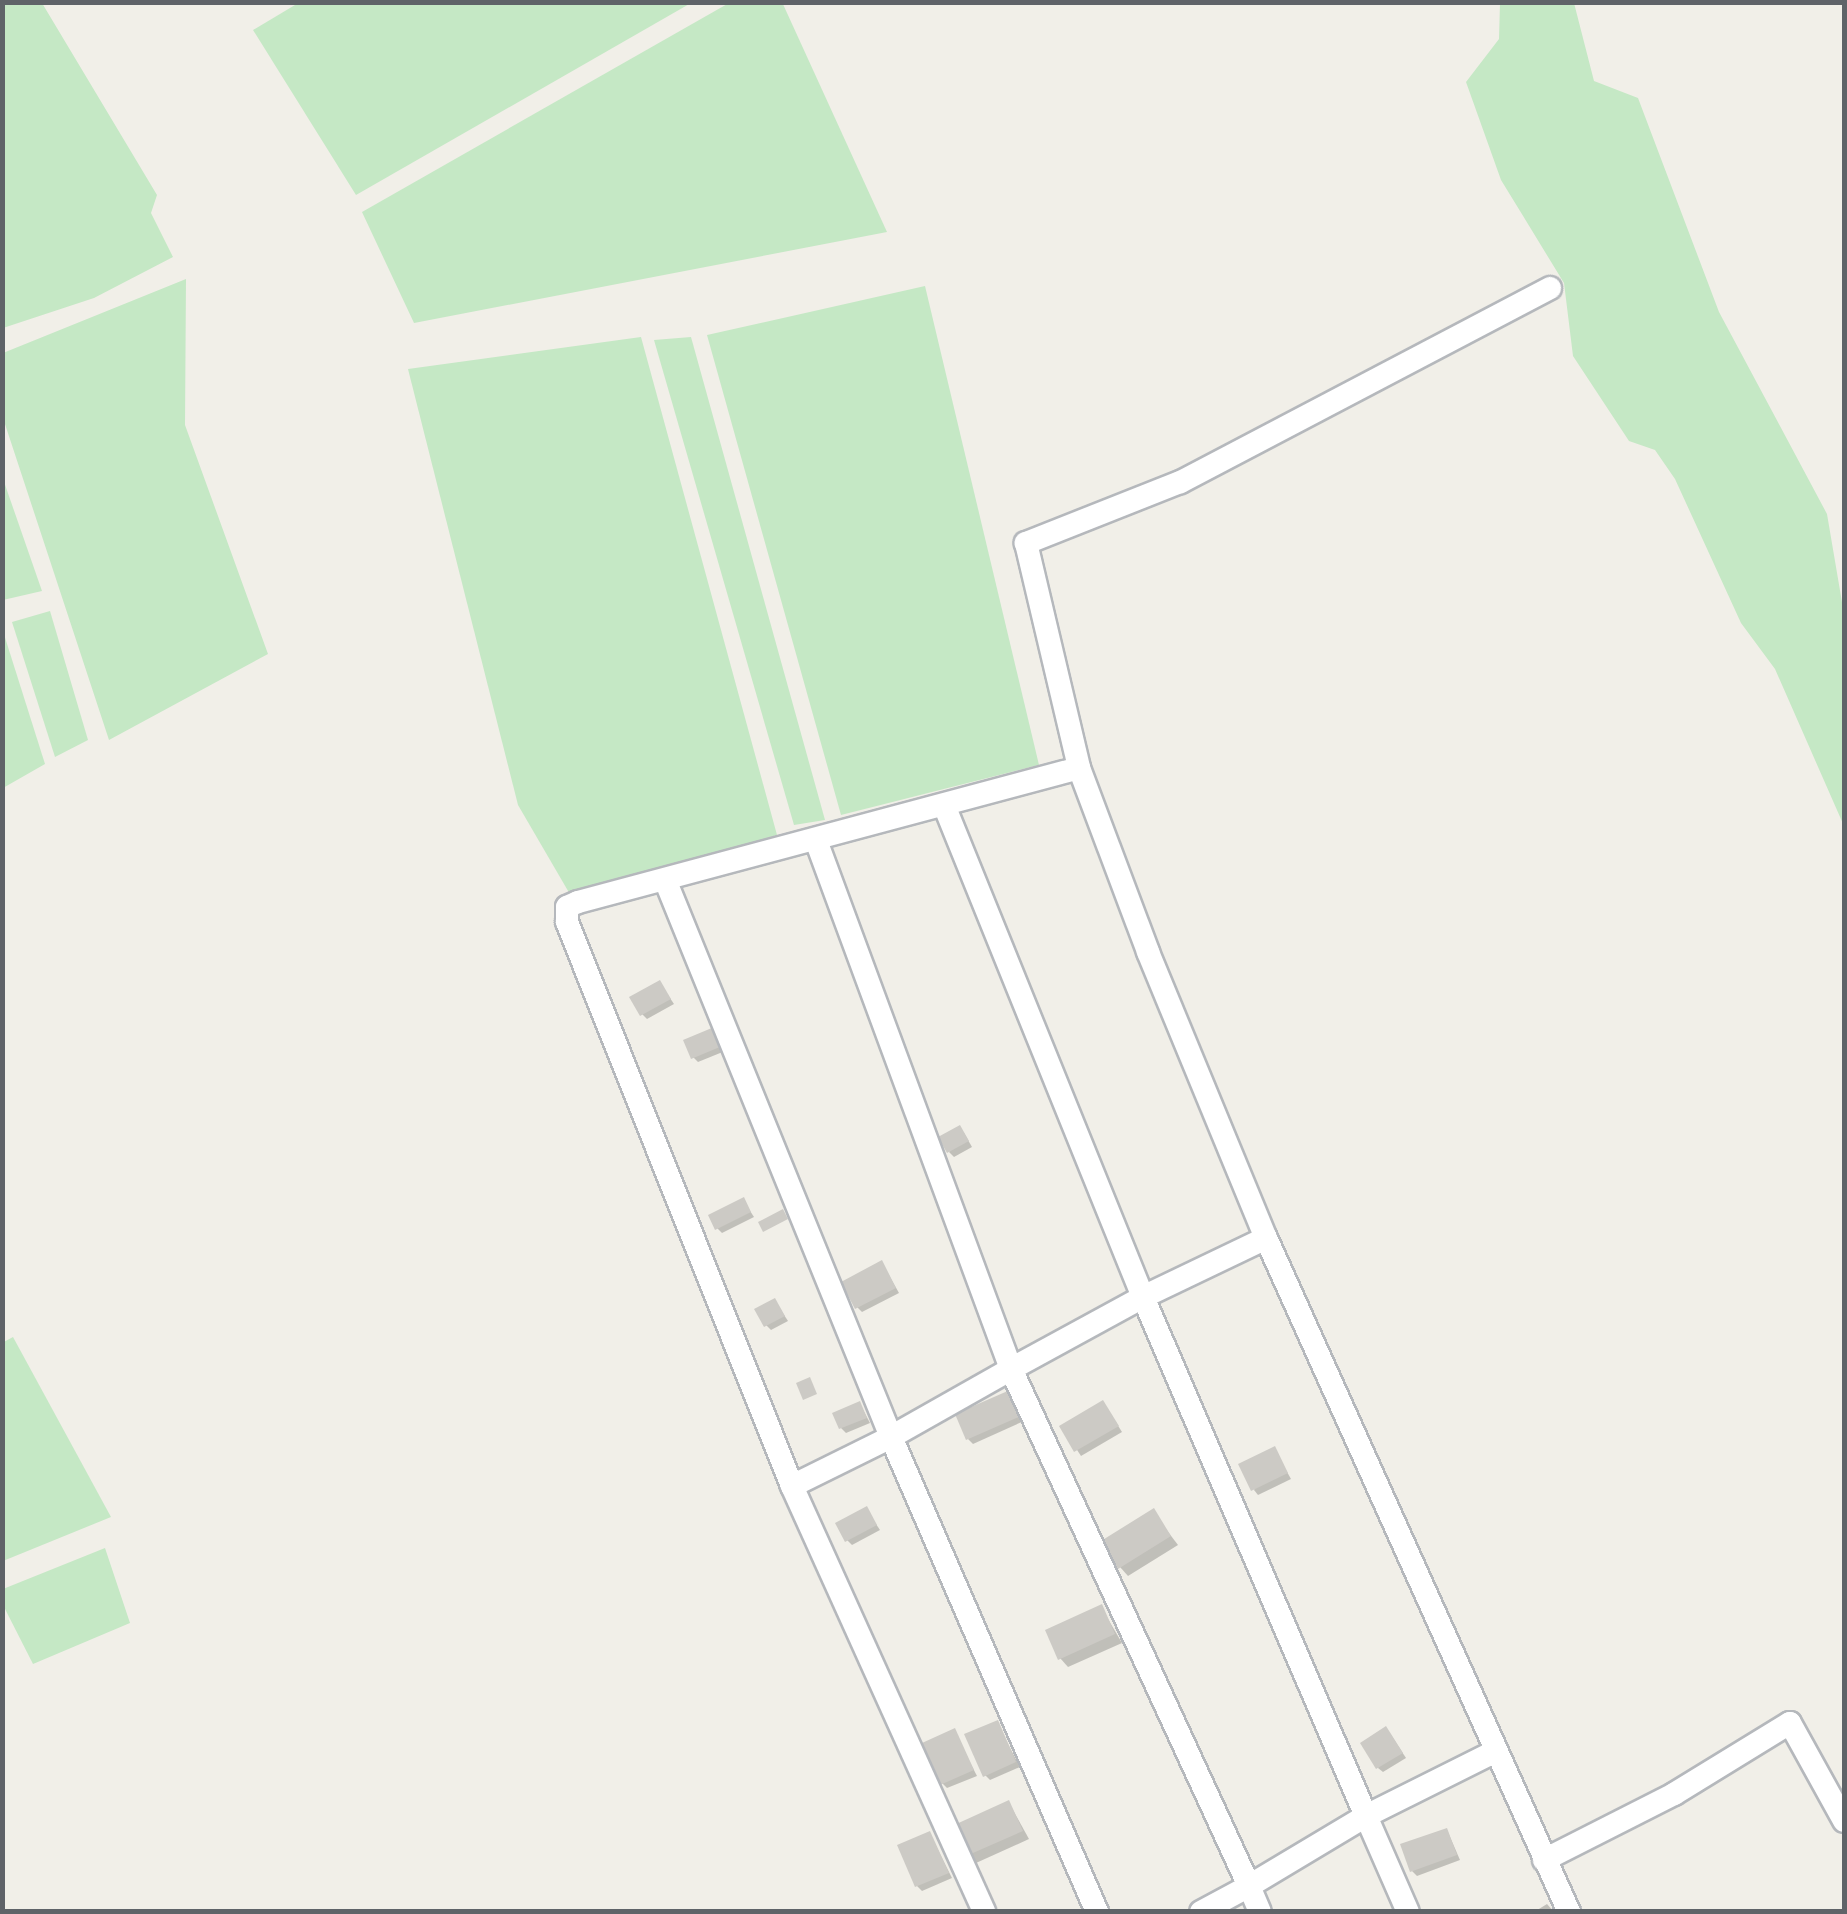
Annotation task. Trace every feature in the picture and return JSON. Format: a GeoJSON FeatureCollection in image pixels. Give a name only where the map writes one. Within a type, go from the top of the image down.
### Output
{"type":"FeatureCollection","features":[{"type":"Feature","properties":{"kind":"street"},"geometry":{"type":"LineString","coordinates":[[1550,288],[1180,482],[1026,543],[1079,768],[1266,1238],[1568,1912]]}},
{"type":"Feature","properties":{"kind":"street"},"geometry":{"type":"LineString","coordinates":[[984,1912],[792,1486],[567,922],[567,906],[817,842],[1079,768]]}},
{"type":"Feature","properties":{"kind":"street"},"geometry":{"type":"LineString","coordinates":[[944,805],[1143,1296],[1408,1912]]}},
{"type":"Feature","properties":{"kind":"street"},"geometry":{"type":"LineString","coordinates":[[817,842],[1012,1369],[1260,1912]]}},
{"type":"Feature","properties":{"kind":"street"},"geometry":{"type":"LineString","coordinates":[[666,882],[892,1437],[1097,1912]]}},
{"type":"Feature","properties":{"kind":"street"},"geometry":{"type":"LineString","coordinates":[[792,1486],[892,1437],[1143,1296],[1266,1238]]}},
{"type":"Feature","properties":{"kind":"street"},"geometry":{"type":"LineString","coordinates":[[1544,1860],[1674,1794],[1790,1723],[1844,1821]]}},
{"type":"Feature","properties":{"kind":"street"},"geometry":{"type":"LineString","coordinates":[[1200,1912],[1366,1816],[1494,1752]]}},
{"type":"Feature","properties":{"kind":"green space"},"geometry":{"type":"Polygon","coordinates":[[[3,2],[42,3],[157,195],[151,213],[173,257],[94,298],[3,328],[3,2]]]}},
{"type":"Feature","properties":{"kind":"green space"},"geometry":{"type":"Polygon","coordinates":[[[300,2],[691,3],[356,195],[253,30],[300,2]]]}},
{"type":"Feature","properties":{"kind":"green space"},"geometry":{"type":"Polygon","coordinates":[[[782,2],[887,232],[414,323],[362,212],[729,3],[782,2]]]}},
{"type":"Feature","properties":{"kind":"green space"},"geometry":{"type":"Polygon","coordinates":[[[1500,3],[1574,3],[1594,81],[1638,98],[1719,312],[1827,514],[1844,614],[1844,826],[1775,669],[1741,623],[1675,479],[1655,450],[1629,441],[1573,356],[1564,283],[1501,180],[1466,82],[1499,39],[1500,3]]]}},
{"type":"Feature","properties":{"kind":"green space"},"geometry":{"type":"Polygon","coordinates":[[[186,279],[185,425],[268,654],[109,740],[3,418],[3,353],[186,279]]]}},
{"type":"Feature","properties":{"kind":"green space"},"geometry":{"type":"Polygon","coordinates":[[[925,286],[1039,765],[841,815],[707,335],[925,286]]]}},
{"type":"Feature","properties":{"kind":"green space"},"geometry":{"type":"Polygon","coordinates":[[[641,337],[777,835],[571,896],[518,805],[408,369],[641,337]]]}},
{"type":"Feature","properties":{"kind":"green space"},"geometry":{"type":"Polygon","coordinates":[[[691,337],[825,820],[794,825],[654,340],[691,337]]]}},
{"type":"Feature","properties":{"kind":"green space"},"geometry":{"type":"Polygon","coordinates":[[[2,476],[42,591],[3,600],[2,600],[2,476]]]}},
{"type":"Feature","properties":{"kind":"green space"},"geometry":{"type":"Polygon","coordinates":[[[50,611],[88,740],[55,757],[12,622],[50,611]]]}},
{"type":"Feature","properties":{"kind":"green space"},"geometry":{"type":"Polygon","coordinates":[[[2,628],[45,764],[3,788],[2,788],[2,628]]]}},
{"type":"Feature","properties":{"kind":"green space"},"geometry":{"type":"Polygon","coordinates":[[[13,1337],[111,1517],[3,1561],[2,1343],[13,1337]]]}},
{"type":"Feature","properties":{"kind":"green space"},"geometry":{"type":"Polygon","coordinates":[[[105,1548],[130,1623],[33,1664],[3,1605],[3,1589],[105,1548]]]}},
{"type":"Feature","properties":{"kind":"building"},"geometry":{"type":"Polygon","coordinates":[[[660,980],[671,999],[640,1016],[629,997],[660,980]]]}},
{"type":"Feature","properties":{"kind":"building"},"geometry":{"type":"Polygon","coordinates":[[[719,1025],[727,1044],[691,1059],[683,1040],[719,1025]]]}},
{"type":"Feature","properties":{"kind":"building"},"geometry":{"type":"Polygon","coordinates":[[[960,1125],[969,1141],[947,1153],[938,1137],[960,1125]]]}},
{"type":"Feature","properties":{"kind":"building"},"geometry":{"type":"Polygon","coordinates":[[[744,1197],[751,1212],[715,1230],[708,1215],[744,1197]]]}},
{"type":"Feature","properties":{"kind":"building"},"geometry":{"type":"Polygon","coordinates":[[[783,1209],[788,1219],[763,1232],[758,1222],[783,1209]]]}},
{"type":"Feature","properties":{"kind":"building"},"geometry":{"type":"Polygon","coordinates":[[[882,1260],[896,1288],[855,1309],[841,1282],[882,1260]]]}},
{"type":"Feature","properties":{"kind":"building"},"geometry":{"type":"Polygon","coordinates":[[[775,1298],[785,1316],[764,1327],[754,1309],[775,1298]]]}},
{"type":"Feature","properties":{"kind":"building"},"geometry":{"type":"Polygon","coordinates":[[[810,1377],[817,1394],[803,1400],[796,1383],[810,1377]]]}},
{"type":"Feature","properties":{"kind":"building"},"geometry":{"type":"Polygon","coordinates":[[[1010,1390],[1021,1416],[966,1440],[955,1414],[1010,1390]]]}},
{"type":"Feature","properties":{"kind":"building"},"geometry":{"type":"Polygon","coordinates":[[[1103,1400],[1119,1426],[1074,1452],[1059,1426],[1103,1400]]]}},
{"type":"Feature","properties":{"kind":"building"},"geometry":{"type":"Polygon","coordinates":[[[860,1401],[867,1418],[839,1429],[832,1413],[860,1401]]]}},
{"type":"Feature","properties":{"kind":"building"},"geometry":{"type":"Polygon","coordinates":[[[1275,1446],[1288,1473],[1251,1491],[1238,1464],[1275,1446]]]}},
{"type":"Feature","properties":{"kind":"building"},"geometry":{"type":"Polygon","coordinates":[[[867,1506],[877,1525],[845,1542],[835,1523],[867,1506]]]}},
{"type":"Feature","properties":{"kind":"building"},"geometry":{"type":"Polygon","coordinates":[[[1154,1508],[1171,1536],[1118,1569],[1101,1541],[1154,1508]]]}},
{"type":"Feature","properties":{"kind":"building"},"geometry":{"type":"Polygon","coordinates":[[[1102,1604],[1115,1634],[1058,1660],[1045,1630],[1102,1604]]]}},
{"type":"Feature","properties":{"kind":"building"},"geometry":{"type":"Polygon","coordinates":[[[998,1720],[1016,1762],[983,1777],[964,1734],[998,1720]]]}},
{"type":"Feature","properties":{"kind":"building"},"geometry":{"type":"Polygon","coordinates":[[[1386,1726],[1403,1753],[1376,1769],[1360,1743],[1386,1726]]]}},
{"type":"Feature","properties":{"kind":"building"},"geometry":{"type":"Polygon","coordinates":[[[955,1728],[974,1770],[940,1785],[922,1743],[955,1728]]]}},
{"type":"Feature","properties":{"kind":"building"},"geometry":{"type":"Polygon","coordinates":[[[1009,1800],[1023,1831],[966,1856],[952,1826],[1009,1800]]]}},
{"type":"Feature","properties":{"kind":"building"},"geometry":{"type":"Polygon","coordinates":[[[1447,1828],[1457,1855],[1410,1872],[1400,1844],[1447,1828]]]}},
{"type":"Feature","properties":{"kind":"building"},"geometry":{"type":"Polygon","coordinates":[[[930,1831],[949,1873],[915,1887],[897,1845],[930,1831]]]}}]}
